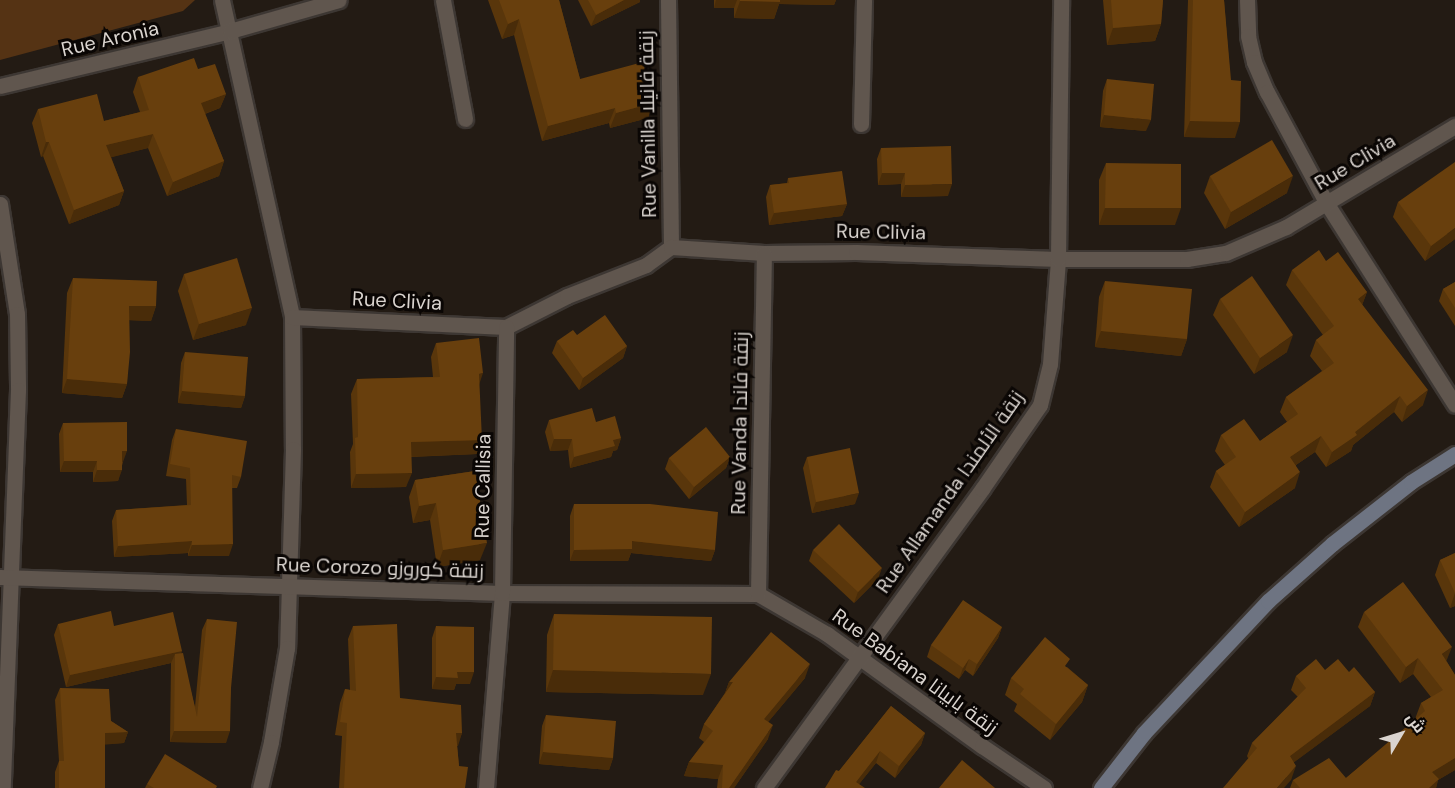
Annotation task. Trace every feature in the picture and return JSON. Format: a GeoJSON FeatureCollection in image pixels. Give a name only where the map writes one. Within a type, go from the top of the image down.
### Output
{"type":"FeatureCollection","features":[{"type":"Feature","properties":{"kind":"street"},"geometry":{"type":"LineString","coordinates":[[222,0],[292,317],[293,449],[287,648],[271,742],[260,788]]}},
{"type":"Feature","properties":{"kind":"street"},"geometry":{"type":"LineString","coordinates":[[230,31],[339,0]]}},
{"type":"Feature","properties":{"kind":"street"},"geometry":{"type":"LineString","coordinates":[[443,0],[465,119]]}},
{"type":"Feature","properties":{"kind":"street","name":"Rue Vanilla زنقة فانيلا"},"geometry":{"type":"LineString","coordinates":[[668,0],[671,247]]}},
{"type":"Feature","properties":{"kind":"street"},"geometry":{"type":"LineString","coordinates":[[861,124],[864,0]]}},
{"type":"Feature","properties":{"kind":"street","name":"Rue Allamanda زنقة الألمندا"},"geometry":{"type":"LineString","coordinates":[[764,788],[982,489],[1040,405],[1050,364],[1058,259],[1061,0]]}},
{"type":"Feature","properties":{"kind":"street"},"geometry":{"type":"LineString","coordinates":[[1246,0],[1248,36],[1254,62],[1327,204],[1455,405]]}},
{"type":"Feature","properties":{"kind":"street","name":"Rue Aronia"},"geometry":{"type":"LineString","coordinates":[[0,86],[230,31]]}},
{"type":"Feature","properties":{"kind":"street","name":"Rue Clivia"},"geometry":{"type":"LineString","coordinates":[[292,317],[506,327],[567,296],[645,265],[671,247],[764,253],[856,252],[1058,259],[1187,259],[1226,253],[1286,227],[1455,126]]}},
{"type":"Feature","properties":{"kind":"street"},"geometry":{"type":"LineString","coordinates":[[0,204],[17,314],[18,390],[5,577],[3,788]]}},
{"type":"Feature","properties":{"kind":"street","name":"Rue Vanda زنقة فاندا"},"geometry":{"type":"LineString","coordinates":[[758,594],[764,253]]}},
{"type":"Feature","properties":{"kind":"street","name":"Rue Callisia"},"geometry":{"type":"LineString","coordinates":[[486,788],[502,593],[506,327]]}},
{"type":"Feature","properties":{"kind":"street"},"geometry":{"type":"LineString","coordinates":[[1101,788],[1144,733],[1268,601],[1332,544],[1411,482],[1455,454]]}},
{"type":"Feature","properties":{"kind":"street","name":"Rue Corozo زنقة كوروزو"},"geometry":{"type":"LineString","coordinates":[[5,577],[502,593],[758,594]]}},
{"type":"Feature","properties":{"kind":"street","name":"Rue Babiana زنقة بابيانا"},"geometry":{"type":"LineString","coordinates":[[758,594],[812,624],[1044,788]]}},
{"type":"Feature","properties":{"kind":"shaded area"},"geometry":{"type":"Polygon","coordinates":[[[0,0],[195,0],[183,11],[0,60],[0,0]]]}},
{"type":"Feature","properties":{"kind":"building"},"geometry":{"type":"Polygon","coordinates":[[[499,0],[559,0],[580,79],[643,62],[653,103],[616,113],[615,108],[548,126],[519,19],[508,24],[499,0]]]}},
{"type":"Feature","properties":{"kind":"building"},"geometry":{"type":"Polygon","coordinates":[[[588,0],[624,0],[596,15],[588,0]]]}},
{"type":"Feature","properties":{"kind":"building"},"geometry":{"type":"Polygon","coordinates":[[[780,0],[780,2],[740,1],[780,0]]]}},
{"type":"Feature","properties":{"kind":"building"},"geometry":{"type":"Polygon","coordinates":[[[1111,0],[1163,0],[1161,24],[1113,28],[1111,0]]]}},
{"type":"Feature","properties":{"kind":"building"},"geometry":{"type":"Polygon","coordinates":[[[1193,0],[1224,0],[1231,80],[1241,81],[1240,122],[1190,121],[1193,0]]]}},
{"type":"Feature","properties":{"kind":"building"},"geometry":{"type":"Polygon","coordinates":[[[194,58],[198,69],[215,64],[226,94],[201,103],[224,161],[173,182],[153,134],[106,145],[124,191],[74,210],[49,142],[46,142],[38,109],[97,94],[104,121],[149,110],[138,77],[194,58]]]}},
{"type":"Feature","properties":{"kind":"building"},"geometry":{"type":"Polygon","coordinates":[[[1107,79],[1154,84],[1151,120],[1104,115],[1107,79]]]}},
{"type":"Feature","properties":{"kind":"building"},"geometry":{"type":"Polygon","coordinates":[[[1272,140],[1293,176],[1231,212],[1210,176],[1272,140]]]}},
{"type":"Feature","properties":{"kind":"building"},"geometry":{"type":"Polygon","coordinates":[[[951,146],[952,184],[905,185],[905,173],[882,173],[881,148],[951,146]]]}},
{"type":"Feature","properties":{"kind":"building"},"geometry":{"type":"Polygon","coordinates":[[[1455,162],[1455,228],[1431,246],[1398,202],[1455,162]]]}},
{"type":"Feature","properties":{"kind":"building"},"geometry":{"type":"Polygon","coordinates":[[[1106,163],[1181,164],[1181,208],[1105,208],[1106,163]]]}},
{"type":"Feature","properties":{"kind":"building"},"geometry":{"type":"Polygon","coordinates":[[[842,171],[847,204],[774,213],[770,185],[789,183],[788,178],[842,171]]]}},
{"type":"Feature","properties":{"kind":"building"},"geometry":{"type":"Polygon","coordinates":[[[1319,250],[1326,261],[1338,252],[1367,292],[1358,299],[1428,390],[1407,406],[1400,396],[1355,432],[1357,435],[1332,452],[1321,436],[1290,457],[1300,472],[1245,512],[1216,471],[1236,457],[1221,435],[1244,419],[1260,441],[1298,414],[1286,397],[1334,363],[1316,340],[1334,326],[1292,270],[1319,250]]]}},
{"type":"Feature","properties":{"kind":"building"},"geometry":{"type":"Polygon","coordinates":[[[237,258],[252,308],[199,324],[184,274],[237,258]]]}},
{"type":"Feature","properties":{"kind":"building"},"geometry":{"type":"Polygon","coordinates":[[[1252,276],[1293,335],[1260,358],[1220,299],[1252,276]]]}},
{"type":"Feature","properties":{"kind":"building"},"geometry":{"type":"Polygon","coordinates":[[[73,278],[157,281],[156,306],[129,306],[130,352],[127,384],[67,379],[73,278]]]}},
{"type":"Feature","properties":{"kind":"building"},"geometry":{"type":"Polygon","coordinates":[[[1105,281],[1192,289],[1187,339],[1101,331],[1105,281]]]}},
{"type":"Feature","properties":{"kind":"building"},"geometry":{"type":"Polygon","coordinates":[[[1455,282],[1455,308],[1443,289],[1455,282]]]}},
{"type":"Feature","properties":{"kind":"building"},"geometry":{"type":"Polygon","coordinates":[[[605,315],[627,346],[583,378],[557,341],[573,330],[577,335],[605,315]]]}},
{"type":"Feature","properties":{"kind":"building"},"geometry":{"type":"Polygon","coordinates":[[[479,338],[483,373],[479,374],[482,440],[411,442],[412,473],[356,474],[357,379],[440,377],[436,343],[479,338]]]}},
{"type":"Feature","properties":{"kind":"building"},"geometry":{"type":"Polygon","coordinates":[[[185,352],[248,357],[245,396],[182,391],[185,352]]]}},
{"type":"Feature","properties":{"kind":"building"},"geometry":{"type":"Polygon","coordinates":[[[592,408],[596,422],[615,416],[621,438],[613,440],[615,446],[574,457],[572,439],[554,439],[549,420],[592,408]]]}},
{"type":"Feature","properties":{"kind":"building"},"geometry":{"type":"Polygon","coordinates":[[[127,422],[127,451],[122,451],[122,470],[97,470],[97,461],[64,461],[63,423],[127,422]]]}},
{"type":"Feature","properties":{"kind":"building"},"geometry":{"type":"Polygon","coordinates":[[[706,427],[730,457],[694,487],[669,458],[706,427]]]}},
{"type":"Feature","properties":{"kind":"building"},"geometry":{"type":"Polygon","coordinates":[[[176,429],[247,441],[241,477],[232,475],[233,544],[192,545],[192,541],[118,546],[116,510],[191,505],[190,468],[170,464],[176,429]]]}},
{"type":"Feature","properties":{"kind":"building"},"geometry":{"type":"Polygon","coordinates":[[[850,448],[859,493],[816,502],[807,457],[850,448]]]}},
{"type":"Feature","properties":{"kind":"building"},"geometry":{"type":"Polygon","coordinates":[[[475,471],[487,543],[443,550],[436,503],[419,506],[415,480],[475,471]]]}},
{"type":"Feature","properties":{"kind":"building"},"geometry":{"type":"Polygon","coordinates":[[[574,504],[650,504],[718,512],[715,550],[632,541],[632,549],[574,550],[574,504]]]}},
{"type":"Feature","properties":{"kind":"building"},"geometry":{"type":"Polygon","coordinates":[[[839,524],[882,568],[858,592],[813,550],[839,524]]]}},
{"type":"Feature","properties":{"kind":"building"},"geometry":{"type":"Polygon","coordinates":[[[1455,553],[1455,593],[1440,560],[1455,553]]]}},
{"type":"Feature","properties":{"kind":"building"},"geometry":{"type":"Polygon","coordinates":[[[1403,582],[1452,647],[1442,654],[1455,675],[1455,758],[1432,772],[1439,779],[1429,788],[1300,788],[1293,780],[1329,758],[1346,778],[1425,711],[1421,703],[1443,690],[1418,658],[1406,667],[1364,612],[1403,582]]]}},
{"type":"Feature","properties":{"kind":"building"},"geometry":{"type":"Polygon","coordinates":[[[963,600],[1002,627],[977,664],[969,659],[963,668],[931,645],[963,600]]]}},
{"type":"Feature","properties":{"kind":"building"},"geometry":{"type":"Polygon","coordinates":[[[111,611],[114,626],[173,612],[182,651],[70,675],[58,624],[111,611]]]}},
{"type":"Feature","properties":{"kind":"building"},"geometry":{"type":"Polygon","coordinates":[[[554,614],[712,617],[711,674],[553,670],[554,614]]]}},
{"type":"Feature","properties":{"kind":"building"},"geometry":{"type":"Polygon","coordinates":[[[207,619],[237,622],[230,731],[174,731],[175,654],[183,653],[197,717],[207,619]]]}},
{"type":"Feature","properties":{"kind":"building"},"geometry":{"type":"Polygon","coordinates":[[[397,624],[400,698],[461,705],[462,733],[456,733],[459,766],[468,767],[465,788],[344,788],[347,723],[340,722],[345,689],[356,691],[353,626],[397,624]]]}},
{"type":"Feature","properties":{"kind":"building"},"geometry":{"type":"Polygon","coordinates":[[[436,626],[474,627],[474,672],[457,672],[458,678],[436,677],[436,626]]]}},
{"type":"Feature","properties":{"kind":"building"},"geometry":{"type":"Polygon","coordinates":[[[771,632],[810,664],[764,719],[773,725],[729,788],[722,788],[723,765],[689,762],[713,731],[704,724],[733,682],[729,682],[771,632]]]}},
{"type":"Feature","properties":{"kind":"building"},"geometry":{"type":"Polygon","coordinates":[[[1045,637],[1070,659],[1065,666],[1088,685],[1056,724],[1020,694],[1024,689],[1011,678],[1045,637]]]}},
{"type":"Feature","properties":{"kind":"building"},"geometry":{"type":"Polygon","coordinates":[[[1316,659],[1325,670],[1338,659],[1349,672],[1354,667],[1375,692],[1290,756],[1296,766],[1277,788],[1223,788],[1257,748],[1252,743],[1306,688],[1296,676],[1316,659]]]}},
{"type":"Feature","properties":{"kind":"building"},"geometry":{"type":"Polygon","coordinates":[[[60,688],[109,689],[111,721],[128,732],[105,733],[105,788],[59,788],[59,761],[64,761],[60,688]]]}},
{"type":"Feature","properties":{"kind":"building"},"geometry":{"type":"Polygon","coordinates":[[[891,706],[925,733],[899,766],[880,751],[856,782],[865,788],[825,788],[836,770],[839,771],[891,706]]]}},
{"type":"Feature","properties":{"kind":"building"},"geometry":{"type":"Polygon","coordinates":[[[546,715],[616,721],[613,758],[543,752],[546,715]]]}},
{"type":"Feature","properties":{"kind":"building"},"geometry":{"type":"Polygon","coordinates":[[[165,754],[217,786],[216,788],[154,788],[147,784],[165,754]]]}},
{"type":"Feature","properties":{"kind":"building"},"geometry":{"type":"Polygon","coordinates":[[[962,760],[995,788],[939,788],[962,760]]]}}]}
